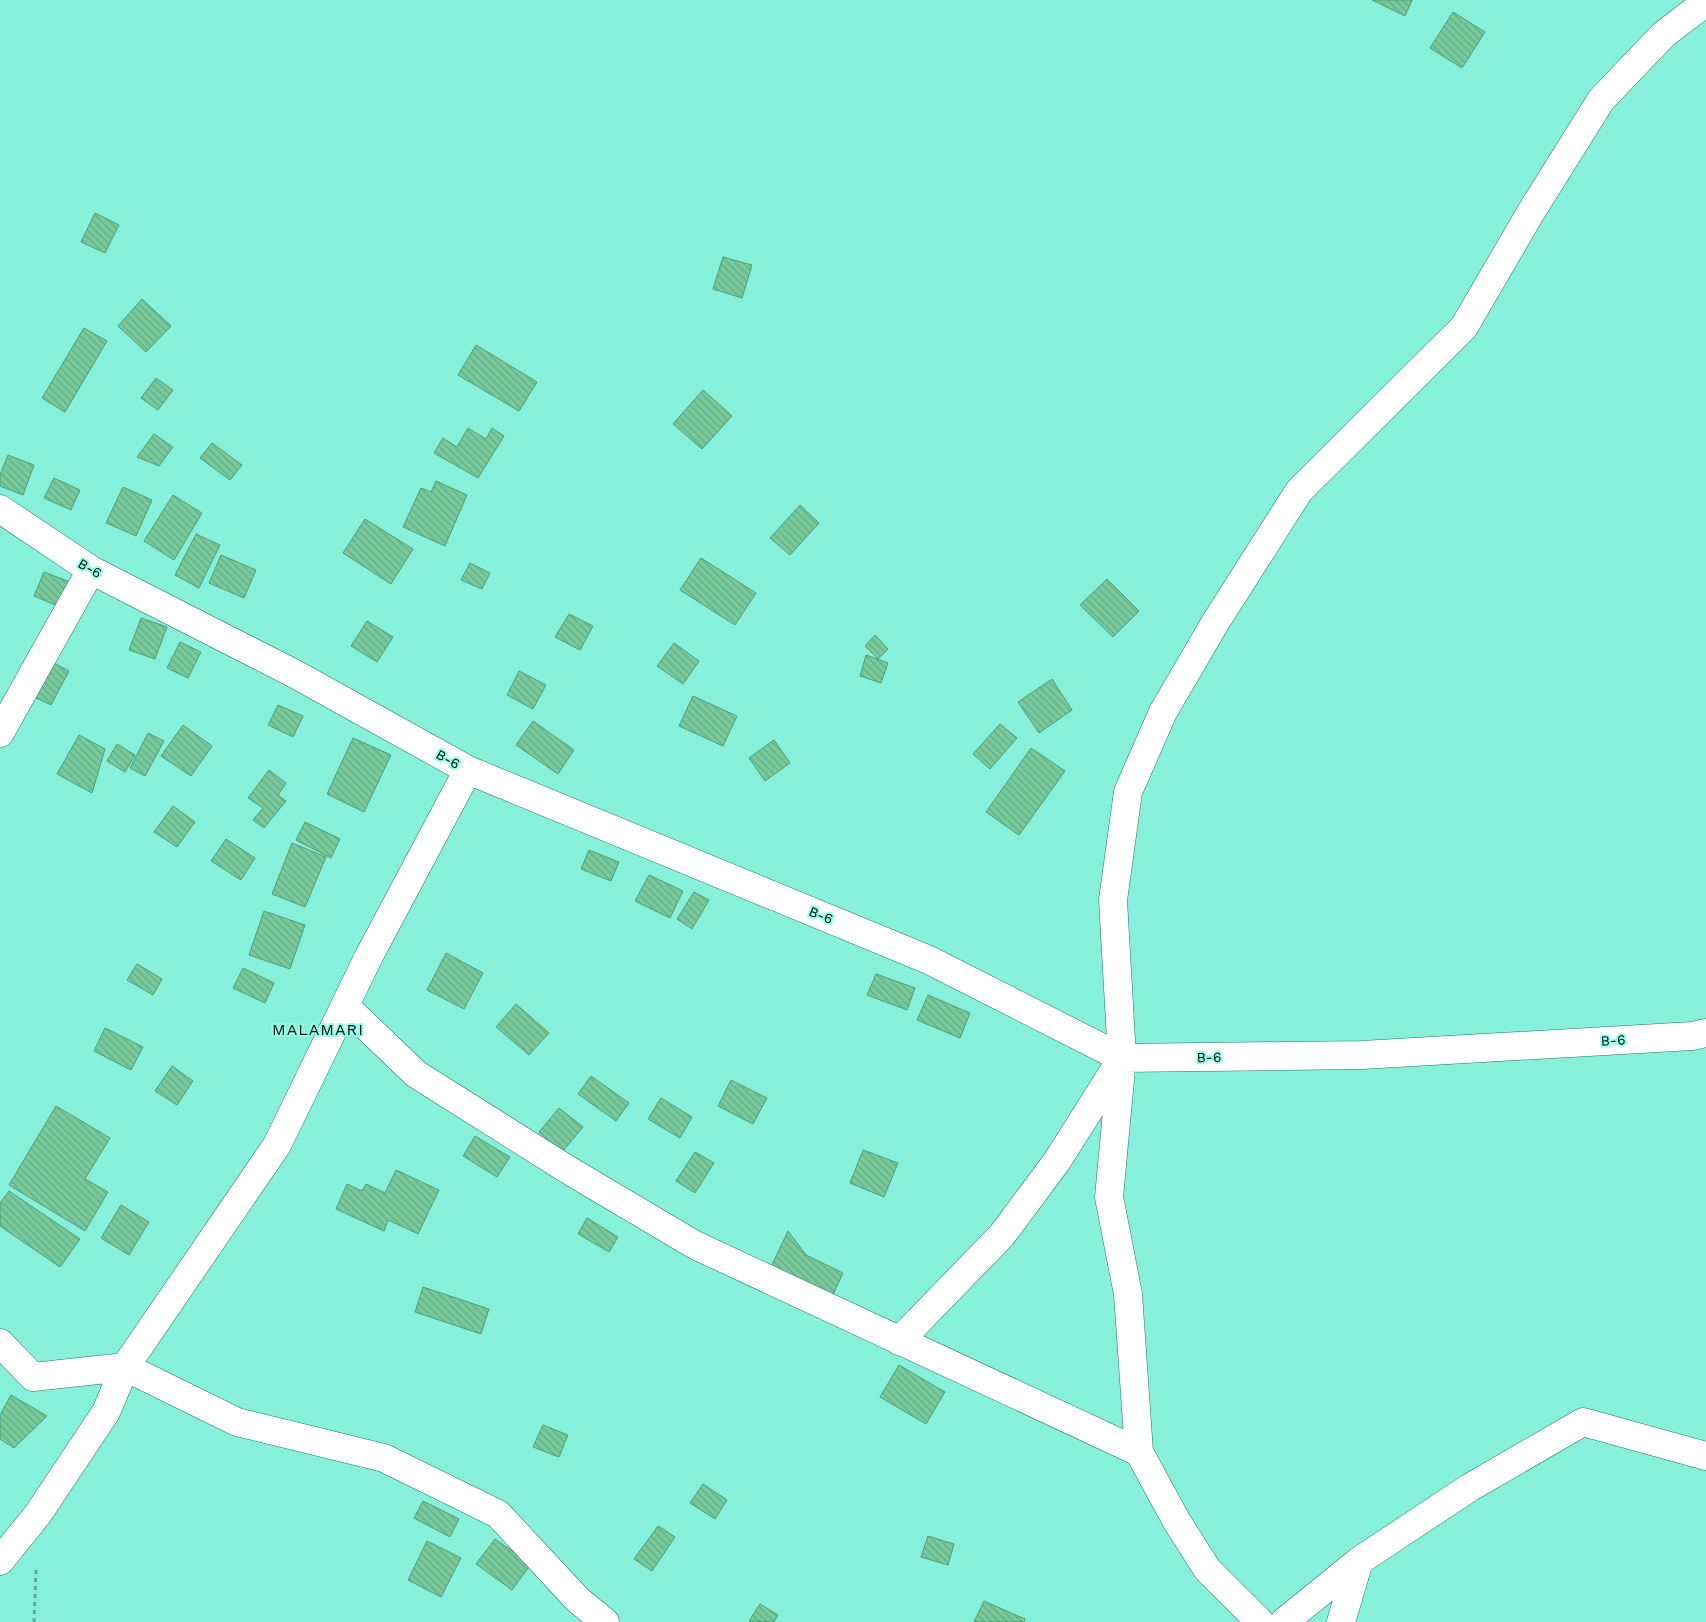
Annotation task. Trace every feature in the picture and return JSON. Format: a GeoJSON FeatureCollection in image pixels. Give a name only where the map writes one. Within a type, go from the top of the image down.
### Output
{"type":"FeatureCollection","features":[{"type":"Feature","properties":{"kind":"street"},"geometry":{"type":"LineString","coordinates":[[1260,1622],[1207,1569],[1176,1520],[1139,1452],[1128,1294],[1109,1197],[1122,1058],[1113,900],[1128,792],[1163,712],[1215,623],[1299,491],[1464,327],[1601,100],[1663,35],[1706,2]]}},
{"type":"Feature","properties":{"kind":"street","name":"B-6"},"geometry":{"type":"LineString","coordinates":[[0,509],[90,570],[295,674],[468,770],[929,960],[1122,1058],[1362,1054],[1682,1036],[1706,1033]]}},
{"type":"Feature","properties":{"kind":"street"},"geometry":{"type":"LineString","coordinates":[[0,733],[90,570]]}},
{"type":"Feature","properties":{"kind":"street"},"geometry":{"type":"LineString","coordinates":[[0,1561],[38,1514],[106,1412],[125,1367],[276,1145],[369,956],[468,770]]}},
{"type":"Feature","properties":{"kind":"street"},"geometry":{"type":"LineString","coordinates":[[345,1006],[416,1074],[570,1171],[695,1245],[1139,1452]]}},
{"type":"Feature","properties":{"kind":"street"},"geometry":{"type":"LineString","coordinates":[[899,1341],[1002,1235],[1057,1161],[1122,1058]]}},
{"type":"Feature","properties":{"kind":"street"},"geometry":{"type":"LineString","coordinates":[[0,1343],[33,1377],[125,1367],[237,1422],[384,1458],[498,1514],[578,1600],[605,1622]]}},
{"type":"Feature","properties":{"kind":"street"},"geometry":{"type":"LineString","coordinates":[[1284,1622],[1359,1561],[1469,1488],[1583,1422],[1706,1456]]}},
{"type":"Feature","properties":{"kind":"street"},"geometry":{"type":"LineString","coordinates":[[1341,1622],[1359,1561]]}},
{"type":"Feature","properties":{"kind":"building"},"geometry":{"type":"Polygon","coordinates":[[[1372,0],[1412,0],[1405,16],[1372,0]]]}},
{"type":"Feature","properties":{"kind":"building"},"geometry":{"type":"Polygon","coordinates":[[[1453,12],[1485,32],[1462,68],[1430,48],[1453,12]]]}},
{"type":"Feature","properties":{"kind":"building"},"geometry":{"type":"Polygon","coordinates":[[[95,213],[119,225],[105,253],[81,242],[95,213]]]}},
{"type":"Feature","properties":{"kind":"building"},"geometry":{"type":"Polygon","coordinates":[[[723,257],[752,265],[742,298],[713,289],[723,257]]]}},
{"type":"Feature","properties":{"kind":"building"},"geometry":{"type":"Polygon","coordinates":[[[142,299],[171,326],[146,352],[118,326],[142,299]]]}},
{"type":"Feature","properties":{"kind":"building"},"geometry":{"type":"Polygon","coordinates":[[[84,328],[107,341],[65,412],[42,398],[84,328]]]}},
{"type":"Feature","properties":{"kind":"building"},"geometry":{"type":"Polygon","coordinates":[[[476,345],[537,382],[519,411],[458,375],[476,345]]]}},
{"type":"Feature","properties":{"kind":"building"},"geometry":{"type":"Polygon","coordinates":[[[156,378],[173,390],[158,410],[141,398],[156,378]]]}},
{"type":"Feature","properties":{"kind":"building"},"geometry":{"type":"Polygon","coordinates":[[[703,390],[732,416],[702,449],[673,424],[703,390]]]}},
{"type":"Feature","properties":{"kind":"building"},"geometry":{"type":"Polygon","coordinates":[[[468,428],[486,439],[492,428],[504,436],[478,478],[434,453],[443,438],[457,447],[468,428]]]}},
{"type":"Feature","properties":{"kind":"building"},"geometry":{"type":"Polygon","coordinates":[[[154,434],[173,447],[159,466],[137,457],[154,434]]]}},
{"type":"Feature","properties":{"kind":"building"},"geometry":{"type":"Polygon","coordinates":[[[212,443],[242,465],[230,480],[200,458],[212,443]]]}},
{"type":"Feature","properties":{"kind":"building"},"geometry":{"type":"Polygon","coordinates":[[[8,455],[34,465],[23,495],[0,486],[0,475],[8,455]]]}},
{"type":"Feature","properties":{"kind":"building"},"geometry":{"type":"Polygon","coordinates":[[[54,478],[80,490],[71,510],[44,498],[54,478]]]}},
{"type":"Feature","properties":{"kind":"building"},"geometry":{"type":"Polygon","coordinates":[[[436,481],[467,495],[445,546],[403,527],[421,488],[431,492],[436,481]]]}},
{"type":"Feature","properties":{"kind":"building"},"geometry":{"type":"Polygon","coordinates":[[[123,487],[152,500],[136,536],[106,523],[123,487]]]}},
{"type":"Feature","properties":{"kind":"building"},"geometry":{"type":"Polygon","coordinates":[[[173,495],[202,513],[174,560],[144,541],[173,495]]]}},
{"type":"Feature","properties":{"kind":"building"},"geometry":{"type":"Polygon","coordinates":[[[800,505],[819,523],[790,555],[770,538],[800,505]]]}},
{"type":"Feature","properties":{"kind":"building"},"geometry":{"type":"Polygon","coordinates":[[[365,519],[413,549],[391,584],[343,553],[365,519]]]}},
{"type":"Feature","properties":{"kind":"building"},"geometry":{"type":"Polygon","coordinates":[[[196,534],[220,545],[199,588],[175,575],[196,534]]]}},
{"type":"Feature","properties":{"kind":"building"},"geometry":{"type":"Polygon","coordinates":[[[221,555],[256,570],[244,598],[209,583],[221,555]]]}},
{"type":"Feature","properties":{"kind":"building"},"geometry":{"type":"Polygon","coordinates":[[[701,558],[756,593],[735,625],[680,590],[701,558]]]}},
{"type":"Feature","properties":{"kind":"building"},"geometry":{"type":"Polygon","coordinates":[[[470,563],[490,573],[482,589],[461,580],[470,563]]]}},
{"type":"Feature","properties":{"kind":"building"},"geometry":{"type":"Polygon","coordinates":[[[44,572],[70,582],[60,607],[34,596],[44,572]]]}},
{"type":"Feature","properties":{"kind":"building"},"geometry":{"type":"Polygon","coordinates":[[[1107,579],[1139,611],[1113,637],[1080,605],[1107,579]]]}},
{"type":"Feature","properties":{"kind":"building"},"geometry":{"type":"Polygon","coordinates":[[[569,614],[593,626],[580,650],[555,637],[569,614]]]}},
{"type":"Feature","properties":{"kind":"building"},"geometry":{"type":"Polygon","coordinates":[[[141,618],[167,627],[155,659],[129,650],[141,618]]]}},
{"type":"Feature","properties":{"kind":"building"},"geometry":{"type":"Polygon","coordinates":[[[367,621],[393,637],[377,662],[351,646],[367,621]]]}},
{"type":"Feature","properties":{"kind":"building"},"geometry":{"type":"Polygon","coordinates":[[[875,635],[888,649],[878,659],[865,646],[875,635]]]}},
{"type":"Feature","properties":{"kind":"building"},"geometry":{"type":"Polygon","coordinates":[[[180,642],[201,652],[188,678],[167,668],[180,642]]]}},
{"type":"Feature","properties":{"kind":"building"},"geometry":{"type":"Polygon","coordinates":[[[674,643],[699,661],[683,684],[657,666],[674,643]]]}},
{"type":"Feature","properties":{"kind":"building"},"geometry":{"type":"Polygon","coordinates":[[[866,655],[888,663],[881,683],[860,676],[866,655]]]}},
{"type":"Feature","properties":{"kind":"building"},"geometry":{"type":"Polygon","coordinates":[[[48,660],[69,671],[51,705],[30,695],[48,660]]]}},
{"type":"Feature","properties":{"kind":"building"},"geometry":{"type":"Polygon","coordinates":[[[519,671],[546,685],[533,709],[507,695],[519,671]]]}},
{"type":"Feature","properties":{"kind":"building"},"geometry":{"type":"Polygon","coordinates":[[[1052,679],[1072,710],[1039,733],[1018,702],[1052,679]]]}},
{"type":"Feature","properties":{"kind":"building"},"geometry":{"type":"Polygon","coordinates":[[[693,696],[737,716],[723,746],[679,726],[693,696]]]}},
{"type":"Feature","properties":{"kind":"building"},"geometry":{"type":"Polygon","coordinates":[[[278,705],[303,716],[293,737],[268,725],[278,705]]]}},
{"type":"Feature","properties":{"kind":"building"},"geometry":{"type":"Polygon","coordinates":[[[533,721],[574,750],[558,774],[516,745],[533,721]]]}},
{"type":"Feature","properties":{"kind":"building"},"geometry":{"type":"Polygon","coordinates":[[[1000,724],[1017,738],[990,769],[973,754],[1000,724]]]}},
{"type":"Feature","properties":{"kind":"building"},"geometry":{"type":"Polygon","coordinates":[[[183,725],[212,746],[191,776],[161,756],[183,725]]]}},
{"type":"Feature","properties":{"kind":"building"},"geometry":{"type":"Polygon","coordinates":[[[148,733],[164,741],[145,776],[130,768],[148,733]]]}},
{"type":"Feature","properties":{"kind":"building"},"geometry":{"type":"Polygon","coordinates":[[[79,735],[105,749],[92,793],[57,774],[79,735]]]}},
{"type":"Feature","properties":{"kind":"building"},"geometry":{"type":"Polygon","coordinates":[[[353,738],[391,755],[364,812],[327,794],[353,738]]]}},
{"type":"Feature","properties":{"kind":"building"},"geometry":{"type":"Polygon","coordinates":[[[774,740],[790,763],[765,781],[749,758],[774,740]]]}},
{"type":"Feature","properties":{"kind":"building"},"geometry":{"type":"Polygon","coordinates":[[[117,744],[135,755],[125,772],[107,761],[117,744]]]}},
{"type":"Feature","properties":{"kind":"building"},"geometry":{"type":"Polygon","coordinates":[[[1031,748],[1065,771],[1019,835],[986,812],[1031,748]]]}},
{"type":"Feature","properties":{"kind":"building"},"geometry":{"type":"Polygon","coordinates":[[[269,770],[286,783],[278,795],[286,801],[264,828],[253,820],[263,808],[248,798],[269,770]]]}},
{"type":"Feature","properties":{"kind":"building"},"geometry":{"type":"Polygon","coordinates":[[[173,806],[195,822],[177,847],[154,832],[173,806]]]}},
{"type":"Feature","properties":{"kind":"building"},"geometry":{"type":"Polygon","coordinates":[[[305,822],[340,839],[331,858],[296,840],[305,822]]]}},
{"type":"Feature","properties":{"kind":"building"},"geometry":{"type":"Polygon","coordinates":[[[226,839],[255,858],[241,880],[211,861],[226,839]]]}},
{"type":"Feature","properties":{"kind":"building"},"geometry":{"type":"Polygon","coordinates":[[[292,843],[326,857],[305,907],[272,894],[292,843]]]}},
{"type":"Feature","properties":{"kind":"building"},"geometry":{"type":"Polygon","coordinates":[[[589,850],[619,862],[611,881],[581,869],[589,850]]]}},
{"type":"Feature","properties":{"kind":"building"},"geometry":{"type":"Polygon","coordinates":[[[649,875],[683,891],[670,918],[635,901],[649,875]]]}},
{"type":"Feature","properties":{"kind":"building"},"geometry":{"type":"Polygon","coordinates":[[[694,892],[709,900],[692,929],[677,919],[694,892]]]}},
{"type":"Feature","properties":{"kind":"building"},"geometry":{"type":"Polygon","coordinates":[[[264,911],[305,925],[290,969],[249,955],[264,911]]]}},
{"type":"Feature","properties":{"kind":"building"},"geometry":{"type":"Polygon","coordinates":[[[446,953],[483,973],[464,1009],[427,990],[446,953]]]}},
{"type":"Feature","properties":{"kind":"building"},"geometry":{"type":"Polygon","coordinates":[[[137,964],[162,979],[153,995],[127,980],[137,964]]]}},
{"type":"Feature","properties":{"kind":"building"},"geometry":{"type":"Polygon","coordinates":[[[243,968],[274,983],[265,1003],[233,988],[243,968]]]}},
{"type":"Feature","properties":{"kind":"building"},"geometry":{"type":"Polygon","coordinates":[[[876,974],[915,988],[907,1010],[867,995],[876,974]]]}},
{"type":"Feature","properties":{"kind":"building"},"geometry":{"type":"Polygon","coordinates":[[[928,995],[970,1013],[960,1038],[917,1020],[928,995]]]}},
{"type":"Feature","properties":{"kind":"building"},"geometry":{"type":"Polygon","coordinates":[[[516,1004],[549,1033],[529,1055],[496,1027],[516,1004]]]}},
{"type":"Feature","properties":{"kind":"building"},"geometry":{"type":"Polygon","coordinates":[[[105,1028],[143,1047],[131,1070],[94,1051],[105,1028]]]}},
{"type":"Feature","properties":{"kind":"building"},"geometry":{"type":"Polygon","coordinates":[[[172,1066],[193,1081],[177,1105],[155,1091],[172,1066]]]}},
{"type":"Feature","properties":{"kind":"building"},"geometry":{"type":"Polygon","coordinates":[[[591,1076],[629,1103],[616,1121],[578,1094],[591,1076]]]}},
{"type":"Feature","properties":{"kind":"building"},"geometry":{"type":"Polygon","coordinates":[[[731,1080],[767,1098],[753,1124],[718,1106],[731,1080]]]}},
{"type":"Feature","properties":{"kind":"building"},"geometry":{"type":"Polygon","coordinates":[[[661,1098],[692,1117],[680,1138],[648,1119],[661,1098]]]}},
{"type":"Feature","properties":{"kind":"building"},"geometry":{"type":"Polygon","coordinates":[[[56,1106],[110,1138],[85,1179],[108,1192],[85,1231],[9,1185],[56,1106]]]}},
{"type":"Feature","properties":{"kind":"building"},"geometry":{"type":"Polygon","coordinates":[[[559,1108],[583,1127],[562,1152],[539,1132],[559,1108]]]}},
{"type":"Feature","properties":{"kind":"building"},"geometry":{"type":"Polygon","coordinates":[[[475,1136],[510,1157],[497,1177],[463,1156],[475,1136]]]}},
{"type":"Feature","properties":{"kind":"building"},"geometry":{"type":"Polygon","coordinates":[[[863,1150],[898,1163],[884,1197],[850,1183],[863,1150]]]}},
{"type":"Feature","properties":{"kind":"building"},"geometry":{"type":"Polygon","coordinates":[[[695,1152],[714,1163],[695,1193],[676,1181],[695,1152]]]}},
{"type":"Feature","properties":{"kind":"building"},"geometry":{"type":"Polygon","coordinates":[[[396,1170],[439,1190],[418,1234],[388,1220],[384,1231],[336,1209],[347,1184],[362,1191],[366,1184],[385,1193],[396,1170]]]}},
{"type":"Feature","properties":{"kind":"building"},"geometry":{"type":"Polygon","coordinates":[[[9,1191],[80,1239],[60,1267],[0,1226],[0,1203],[9,1191]]]}},
{"type":"Feature","properties":{"kind":"building"},"geometry":{"type":"Polygon","coordinates":[[[121,1205],[149,1222],[129,1255],[101,1238],[121,1205]]]}},
{"type":"Feature","properties":{"kind":"building"},"geometry":{"type":"Polygon","coordinates":[[[587,1218],[618,1237],[609,1252],[578,1234],[587,1218]]]}},
{"type":"Feature","properties":{"kind":"building"},"geometry":{"type":"Polygon","coordinates":[[[788,1231],[806,1255],[843,1273],[831,1299],[770,1269],[788,1231]]]}},
{"type":"Feature","properties":{"kind":"building"},"geometry":{"type":"Polygon","coordinates":[[[423,1287],[489,1309],[481,1334],[415,1312],[423,1287]]]}},
{"type":"Feature","properties":{"kind":"building"},"geometry":{"type":"Polygon","coordinates":[[[899,1365],[945,1392],[926,1424],[880,1397],[899,1365]]]}},
{"type":"Feature","properties":{"kind":"building"},"geometry":{"type":"Polygon","coordinates":[[[11,1395],[47,1416],[14,1448],[0,1439],[0,1415],[11,1395]]]}},
{"type":"Feature","properties":{"kind":"building"},"geometry":{"type":"Polygon","coordinates":[[[543,1425],[568,1435],[559,1457],[533,1447],[543,1425]]]}},
{"type":"Feature","properties":{"kind":"building"},"geometry":{"type":"Polygon","coordinates":[[[703,1484],[727,1500],[715,1519],[690,1503],[703,1484]]]}},
{"type":"Feature","properties":{"kind":"building"},"geometry":{"type":"Polygon","coordinates":[[[423,1501],[459,1519],[450,1537],[414,1518],[423,1501]]]}},
{"type":"Feature","properties":{"kind":"building"},"geometry":{"type":"Polygon","coordinates":[[[658,1526],[675,1537],[652,1571],[634,1559],[658,1526]]]}},
{"type":"Feature","properties":{"kind":"building"},"geometry":{"type":"Polygon","coordinates":[[[928,1536],[954,1544],[948,1565],[921,1557],[928,1536]]]}},
{"type":"Feature","properties":{"kind":"building"},"geometry":{"type":"Polygon","coordinates":[[[495,1539],[531,1564],[512,1590],[476,1564],[495,1539]]]}},
{"type":"Feature","properties":{"kind":"building"},"geometry":{"type":"Polygon","coordinates":[[[427,1541],[461,1558],[441,1597],[408,1580],[427,1541]]]}},
{"type":"Feature","properties":{"kind":"building"},"geometry":{"type":"Polygon","coordinates":[[[984,1601],[1025,1619],[1024,1622],[974,1622],[984,1601]]]}},
{"type":"Feature","properties":{"kind":"building"},"geometry":{"type":"Polygon","coordinates":[[[760,1604],[778,1615],[774,1622],[749,1621],[760,1604]]]}},
{"type":"Feature","properties":{"kind":"district","name":"MALAMARI"},"geometry":{"type":"Point","coordinates":[318,1029]}}]}
